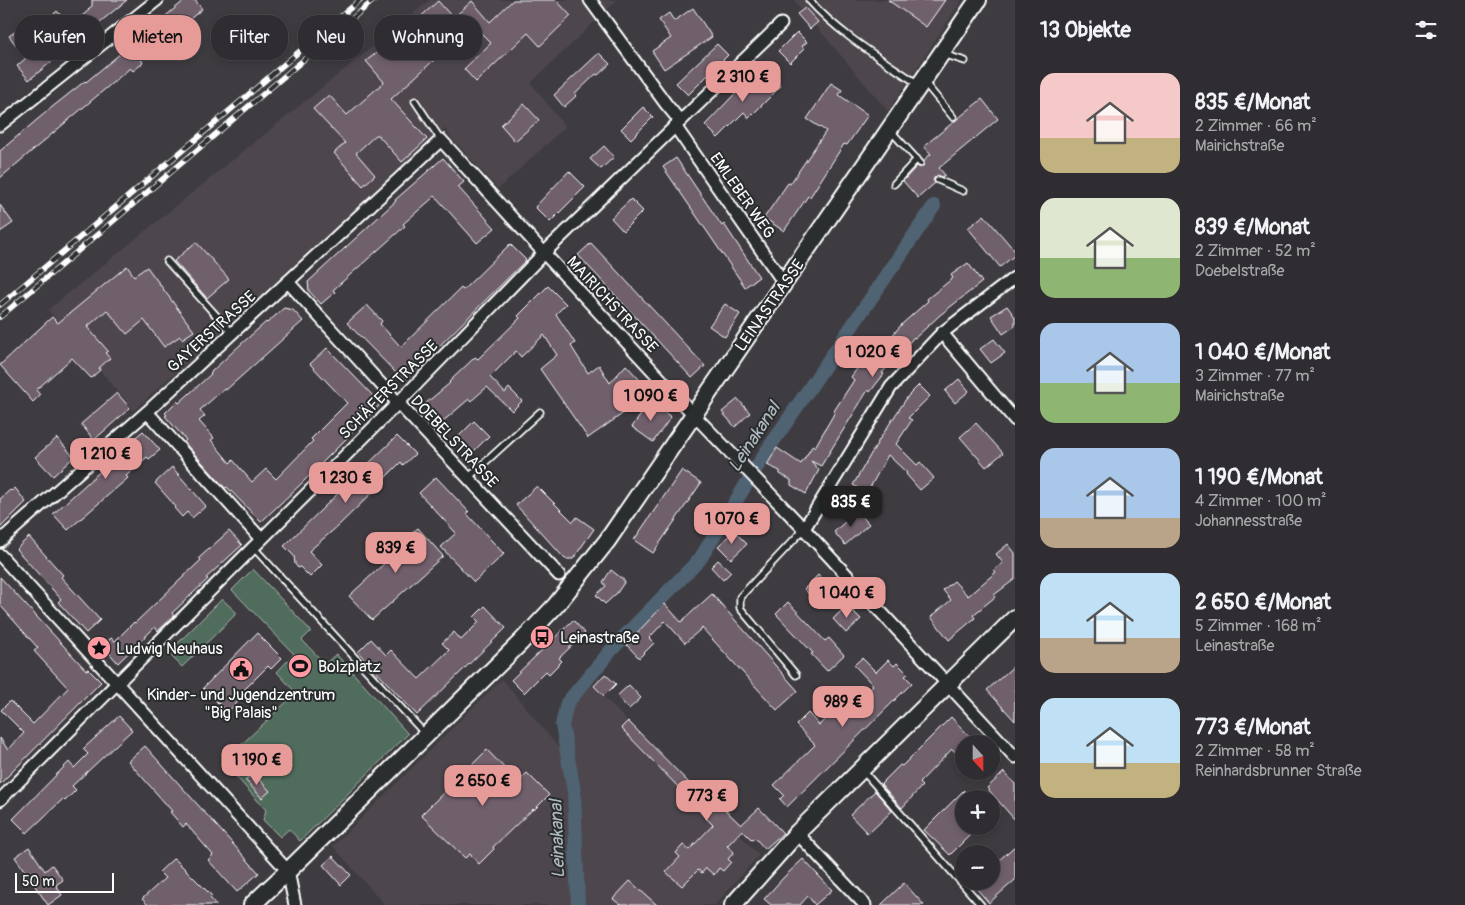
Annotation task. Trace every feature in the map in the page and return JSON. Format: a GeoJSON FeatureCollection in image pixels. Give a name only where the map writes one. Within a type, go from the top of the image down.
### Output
{"type":"FeatureCollection","features":[{"type":"Feature","properties":{"kind":"street"},"geometry":{"type":"LineString","coordinates":[[0,125],[156,0]]}},
{"type":"Feature","properties":{"kind":"street","name":"EMLEBER WEG"},"geometry":{"type":"LineString","coordinates":[[590,0],[666,104],[784,284]]}},
{"type":"Feature","properties":{"kind":"street","name":"LEINASTRASSE"},"geometry":{"type":"LineString","coordinates":[[252,905],[521,642],[566,594],[607,541],[978,0]]}},
{"type":"Feature","properties":{"kind":"street","name":"SCHÄFERSTRASSE"},"geometry":{"type":"LineString","coordinates":[[0,800],[398,403],[544,253],[780,24]]}},
{"type":"Feature","properties":{"kind":"street","name":"MAIRICHSTRASSE"},"geometry":{"type":"LineString","coordinates":[[441,140],[693,414],[804,529],[1015,757]]}},
{"type":"Feature","properties":{"kind":"street","name":"GAYERSTRASSE"},"geometry":{"type":"LineString","coordinates":[[0,541],[147,412],[441,140]]}},
{"type":"Feature","properties":{"kind":"street"},"geometry":{"type":"LineString","coordinates":[[804,529],[891,387],[942,333],[1014,278]]}},
{"type":"Feature","properties":{"kind":"street","name":"DOEBELSTRASSE"},"geometry":{"type":"LineString","coordinates":[[288,282],[559,575]]}},
{"type":"Feature","properties":{"kind":"street"},"geometry":{"type":"LineString","coordinates":[[942,333],[1015,420]]}},
{"type":"Feature","properties":{"kind":"street"},"geometry":{"type":"LineString","coordinates":[[147,412],[257,543]]}},
{"type":"Feature","properties":{"kind":"street"},"geometry":{"type":"LineString","coordinates":[[0,555],[288,871],[295,905]]}},
{"type":"Feature","properties":{"kind":"street"},"geometry":{"type":"LineString","coordinates":[[733,905],[797,833],[1015,618]]}},
{"type":"Feature","properties":{"kind":"street"},"geometry":{"type":"LineString","coordinates":[[797,833],[865,905]]}},
{"type":"Feature","properties":{"kind":"lane"},"geometry":{"type":"LineString","coordinates":[[809,0],[823,16],[878,58],[924,78],[953,117]]}},
{"type":"Feature","properties":{"kind":"lane"},"geometry":{"type":"LineString","coordinates":[[941,54],[965,61]]}},
{"type":"Feature","properties":{"kind":"lane"},"geometry":{"type":"LineString","coordinates":[[414,101],[441,140]]}},
{"type":"Feature","properties":{"kind":"lane"},"geometry":{"type":"LineString","coordinates":[[890,129],[918,161],[894,184]]}},
{"type":"Feature","properties":{"kind":"lane"},"geometry":{"type":"LineString","coordinates":[[938,180],[963,191]]}},
{"type":"Feature","properties":{"kind":"lane"},"geometry":{"type":"LineString","coordinates":[[167,261],[232,333]]}},
{"type":"Feature","properties":{"kind":"lane"},"geometry":{"type":"LineString","coordinates":[[468,478],[540,412]]}},
{"type":"Feature","properties":{"kind":"lane"},"geometry":{"type":"LineString","coordinates":[[796,675],[740,608],[740,597],[804,529]]}},
{"type":"Feature","properties":{"kind":"lane"},"geometry":{"type":"LineString","coordinates":[[257,543],[426,736]]}},
{"type":"Feature","properties":{"kind":"lane"},"geometry":{"type":"LineString","coordinates":[[861,769],[981,905]]}},
{"type":"Feature","properties":{"kind":"shaded area"},"geometry":{"type":"Polygon","coordinates":[[[430,0],[617,0],[531,83],[565,127],[498,189],[445,128],[134,410],[48,310],[356,60],[364,60],[364,54],[374,45],[374,60],[482,60],[482,15],[412,15],[430,0]]]}},
{"type":"Feature","properties":{"kind":"shaded area"},"geometry":{"type":"Polygon","coordinates":[[[794,0],[962,0],[888,111],[794,0]]]}},
{"type":"Feature","properties":{"kind":"shaded area"},"geometry":{"type":"Polygon","coordinates":[[[584,677],[759,855],[715,905],[385,905],[333,846],[502,679],[558,747],[563,744],[560,729],[566,699],[584,677]]]}},
{"type":"Feature","properties":{"kind":"green space"},"geometry":{"type":"Polygon","coordinates":[[[253,569],[311,631],[302,640],[325,664],[336,654],[408,734],[300,841],[289,829],[280,837],[263,820],[266,810],[223,762],[296,693],[277,672],[294,654],[232,590],[253,569]]]}},
{"type":"Feature","properties":{"kind":"green space"},"geometry":{"type":"Polygon","coordinates":[[[222,599],[237,613],[182,667],[168,653],[222,599]]]}},
{"type":"Feature","properties":{"kind":"building"},"geometry":{"type":"Polygon","coordinates":[[[92,0],[127,0],[104,19],[104,15],[83,15],[92,6],[92,0]]]}},
{"type":"Feature","properties":{"kind":"building"},"geometry":{"type":"Polygon","coordinates":[[[185,0],[195,0],[202,9],[195,15],[167,15],[185,0]]]}},
{"type":"Feature","properties":{"kind":"building"},"geometry":{"type":"Polygon","coordinates":[[[513,0],[556,0],[571,16],[540,46],[528,33],[476,82],[464,69],[473,60],[482,60],[482,52],[491,43],[482,34],[482,15],[456,15],[472,1],[490,22],[513,0]]]}},
{"type":"Feature","properties":{"kind":"building"},"geometry":{"type":"Polygon","coordinates":[[[888,0],[945,0],[926,27],[888,0]]]}},
{"type":"Feature","properties":{"kind":"building"},"geometry":{"type":"Polygon","coordinates":[[[438,1],[450,15],[423,15],[438,1]]]}},
{"type":"Feature","properties":{"kind":"building"},"geometry":{"type":"Polygon","coordinates":[[[693,8],[712,37],[664,69],[652,51],[671,38],[659,20],[669,13],[674,21],[693,8]]]}},
{"type":"Feature","properties":{"kind":"building"},"geometry":{"type":"Polygon","coordinates":[[[805,8],[818,22],[810,29],[797,14],[805,8]]]}},
{"type":"Feature","properties":{"kind":"building"},"geometry":{"type":"Polygon","coordinates":[[[57,11],[60,15],[53,15],[57,11]]]}},
{"type":"Feature","properties":{"kind":"building"},"geometry":{"type":"Polygon","coordinates":[[[15,32],[15,44],[9,36],[15,32]]]}},
{"type":"Feature","properties":{"kind":"building"},"geometry":{"type":"Polygon","coordinates":[[[797,32],[807,42],[802,46],[804,49],[790,63],[778,51],[797,32]]]}},
{"type":"Feature","properties":{"kind":"building"},"geometry":{"type":"Polygon","coordinates":[[[717,44],[728,55],[688,95],[676,83],[717,44]]]}},
{"type":"Feature","properties":{"kind":"building"},"geometry":{"type":"Polygon","coordinates":[[[599,53],[610,64],[598,75],[596,74],[564,107],[554,95],[599,53]]]}},
{"type":"Feature","properties":{"kind":"building"},"geometry":{"type":"Polygon","coordinates":[[[374,55],[374,60],[434,60],[391,99],[427,139],[402,162],[377,134],[356,153],[375,175],[363,186],[334,153],[345,143],[313,109],[329,95],[347,115],[384,82],[366,61],[374,55]]]}},
{"type":"Feature","properties":{"kind":"building"},"geometry":{"type":"Polygon","coordinates":[[[114,59],[142,60],[143,63],[133,71],[130,68],[0,178],[0,151],[51,108],[114,59]]]}},
{"type":"Feature","properties":{"kind":"building"},"geometry":{"type":"Polygon","coordinates":[[[24,60],[54,60],[29,80],[17,66],[24,60]]]}},
{"type":"Feature","properties":{"kind":"building"},"geometry":{"type":"Polygon","coordinates":[[[752,69],[766,83],[771,77],[781,86],[749,118],[744,112],[718,138],[705,125],[747,81],[744,78],[752,69]]]}},
{"type":"Feature","properties":{"kind":"building"},"geometry":{"type":"Polygon","coordinates":[[[831,83],[842,90],[839,95],[868,115],[847,145],[844,144],[810,197],[808,196],[784,231],[764,218],[826,131],[807,119],[831,83]]]}},
{"type":"Feature","properties":{"kind":"building"},"geometry":{"type":"Polygon","coordinates":[[[982,99],[998,119],[939,168],[945,175],[935,177],[933,180],[935,183],[918,198],[903,181],[917,166],[920,168],[924,165],[924,160],[931,154],[924,146],[982,99]]]}},
{"type":"Feature","properties":{"kind":"building"},"geometry":{"type":"Polygon","coordinates":[[[524,104],[539,120],[515,141],[501,125],[524,104]]]}},
{"type":"Feature","properties":{"kind":"building"},"geometry":{"type":"Polygon","coordinates":[[[643,107],[653,117],[631,139],[621,129],[643,107]]]}},
{"type":"Feature","properties":{"kind":"building"},"geometry":{"type":"Polygon","coordinates":[[[604,146],[614,157],[601,169],[590,159],[604,146]]]}},
{"type":"Feature","properties":{"kind":"building"},"geometry":{"type":"Polygon","coordinates":[[[443,158],[464,182],[458,187],[495,228],[477,243],[435,196],[403,224],[405,226],[333,290],[335,292],[321,304],[309,291],[308,282],[395,200],[443,158]]]}},
{"type":"Feature","properties":{"kind":"building"},"geometry":{"type":"Polygon","coordinates":[[[676,158],[722,226],[724,224],[759,277],[745,287],[663,167],[676,158]]]}},
{"type":"Feature","properties":{"kind":"building"},"geometry":{"type":"Polygon","coordinates":[[[569,171],[585,187],[550,222],[535,207],[569,171]]]}},
{"type":"Feature","properties":{"kind":"building"},"geometry":{"type":"Polygon","coordinates":[[[631,199],[643,211],[623,231],[611,218],[631,199]]]}},
{"type":"Feature","properties":{"kind":"building"},"geometry":{"type":"Polygon","coordinates":[[[0,205],[13,223],[0,232],[0,205]]]}},
{"type":"Feature","properties":{"kind":"building"},"geometry":{"type":"Polygon","coordinates":[[[984,215],[1015,251],[1015,255],[1000,267],[968,228],[984,215]]]}},
{"type":"Feature","properties":{"kind":"building"},"geometry":{"type":"Polygon","coordinates":[[[196,242],[229,279],[207,298],[174,261],[196,242]]]}},
{"type":"Feature","properties":{"kind":"building"},"geometry":{"type":"Polygon","coordinates":[[[591,243],[705,366],[692,378],[578,255],[591,243]]]}},
{"type":"Feature","properties":{"kind":"building"},"geometry":{"type":"Polygon","coordinates":[[[510,244],[526,260],[404,381],[347,323],[367,305],[382,321],[380,324],[401,347],[461,288],[463,290],[510,244]]]}},
{"type":"Feature","properties":{"kind":"building"},"geometry":{"type":"Polygon","coordinates":[[[968,263],[982,282],[914,337],[882,373],[884,374],[870,392],[868,390],[821,466],[811,461],[819,470],[806,494],[791,485],[791,480],[780,474],[780,471],[767,465],[777,448],[801,464],[813,445],[815,447],[834,411],[854,380],[851,377],[864,359],[869,363],[902,324],[928,301],[927,299],[953,278],[951,275],[968,263]]]}},
{"type":"Feature","properties":{"kind":"building"},"geometry":{"type":"Polygon","coordinates":[[[127,266],[134,276],[147,267],[194,331],[182,339],[180,336],[164,347],[144,320],[127,334],[107,310],[87,327],[108,351],[105,353],[110,358],[91,378],[72,358],[36,390],[40,395],[33,402],[0,365],[52,317],[58,323],[127,266]]]}},
{"type":"Feature","properties":{"kind":"building"},"geometry":{"type":"Polygon","coordinates":[[[548,286],[566,304],[556,314],[575,343],[571,346],[588,373],[599,365],[610,383],[626,365],[650,391],[643,397],[645,398],[588,438],[540,369],[557,355],[544,335],[521,357],[516,351],[490,377],[505,393],[509,388],[522,401],[512,411],[487,387],[471,401],[469,399],[441,423],[425,404],[450,383],[475,357],[478,359],[520,318],[518,316],[548,286]]]}},
{"type":"Feature","properties":{"kind":"building"},"geometry":{"type":"Polygon","coordinates":[[[725,304],[740,314],[725,337],[709,326],[725,304]]]}},
{"type":"Feature","properties":{"kind":"building"},"geometry":{"type":"Polygon","coordinates":[[[1007,306],[1015,317],[1015,326],[1003,334],[991,316],[1007,306]]]}},
{"type":"Feature","properties":{"kind":"building"},"geometry":{"type":"Polygon","coordinates":[[[284,308],[293,310],[303,321],[226,390],[224,389],[200,410],[205,416],[199,421],[214,438],[211,440],[230,463],[233,460],[252,482],[266,469],[276,479],[313,441],[311,439],[347,403],[310,364],[327,348],[379,402],[379,406],[261,522],[227,487],[225,488],[184,442],[186,440],[165,416],[167,415],[165,413],[177,401],[179,403],[240,345],[284,308]]]}},
{"type":"Feature","properties":{"kind":"building"},"geometry":{"type":"Polygon","coordinates":[[[994,339],[1005,353],[991,363],[980,349],[994,339]]]}},
{"type":"Feature","properties":{"kind":"building"},"geometry":{"type":"Polygon","coordinates":[[[959,379],[969,391],[955,403],[945,391],[959,379]]]}},
{"type":"Feature","properties":{"kind":"building"},"geometry":{"type":"Polygon","coordinates":[[[919,385],[930,396],[908,418],[912,420],[896,444],[917,465],[920,462],[934,478],[920,490],[907,473],[888,455],[867,493],[853,485],[879,440],[908,396],[919,385]]]}},
{"type":"Feature","properties":{"kind":"building"},"geometry":{"type":"Polygon","coordinates":[[[117,393],[130,408],[94,440],[81,424],[117,393]]]}},
{"type":"Feature","properties":{"kind":"building"},"geometry":{"type":"Polygon","coordinates":[[[738,399],[750,413],[735,427],[722,412],[738,399]]]}},
{"type":"Feature","properties":{"kind":"building"},"geometry":{"type":"Polygon","coordinates":[[[650,402],[671,417],[653,442],[632,427],[650,402]]]}},
{"type":"Feature","properties":{"kind":"building"},"geometry":{"type":"Polygon","coordinates":[[[474,421],[489,436],[471,454],[456,439],[474,421]]]}},
{"type":"Feature","properties":{"kind":"building"},"geometry":{"type":"Polygon","coordinates":[[[976,423],[1003,453],[986,467],[960,437],[976,423]]]}},
{"type":"Feature","properties":{"kind":"building"},"geometry":{"type":"Polygon","coordinates":[[[143,431],[160,450],[149,459],[147,457],[126,476],[128,478],[68,530],[53,514],[143,431]]]}},
{"type":"Feature","properties":{"kind":"building"},"geometry":{"type":"Polygon","coordinates":[[[397,436],[415,454],[403,465],[401,462],[338,526],[309,551],[322,565],[310,577],[300,567],[298,568],[295,564],[294,556],[284,546],[397,436]]]}},
{"type":"Feature","properties":{"kind":"building"},"geometry":{"type":"Polygon","coordinates":[[[57,438],[74,457],[53,476],[35,457],[57,438]]]}},
{"type":"Feature","properties":{"kind":"building"},"geometry":{"type":"Polygon","coordinates":[[[172,467],[206,506],[192,518],[187,512],[182,517],[174,508],[176,507],[155,483],[172,467]]]}},
{"type":"Feature","properties":{"kind":"building"},"geometry":{"type":"Polygon","coordinates":[[[682,470],[701,483],[653,553],[634,540],[682,470]]]}},
{"type":"Feature","properties":{"kind":"building"},"geometry":{"type":"Polygon","coordinates":[[[436,477],[469,512],[467,514],[504,554],[474,582],[441,547],[456,533],[419,493],[436,477]]]}},
{"type":"Feature","properties":{"kind":"building"},"geometry":{"type":"Polygon","coordinates":[[[537,486],[573,522],[577,517],[594,529],[573,559],[565,559],[516,505],[537,486]]]}},
{"type":"Feature","properties":{"kind":"building"},"geometry":{"type":"Polygon","coordinates":[[[15,488],[26,502],[0,528],[0,499],[15,488]]]}},
{"type":"Feature","properties":{"kind":"building"},"geometry":{"type":"Polygon","coordinates":[[[857,511],[869,524],[845,545],[834,532],[857,511]]]}},
{"type":"Feature","properties":{"kind":"building"},"geometry":{"type":"Polygon","coordinates":[[[418,528],[443,556],[372,620],[349,596],[389,559],[386,556],[418,528]]]}},
{"type":"Feature","properties":{"kind":"building"},"geometry":{"type":"Polygon","coordinates":[[[229,531],[242,545],[172,613],[174,616],[158,631],[155,627],[118,663],[103,646],[111,638],[115,641],[135,623],[201,560],[199,558],[229,531]]]}},
{"type":"Feature","properties":{"kind":"building"},"geometry":{"type":"Polygon","coordinates":[[[734,531],[747,544],[731,559],[718,546],[734,531]]]}},
{"type":"Feature","properties":{"kind":"building"},"geometry":{"type":"Polygon","coordinates":[[[29,537],[63,575],[61,577],[100,620],[86,633],[58,602],[61,599],[16,549],[29,537]]]}},
{"type":"Feature","properties":{"kind":"building"},"geometry":{"type":"Polygon","coordinates":[[[1008,544],[1015,553],[1015,579],[994,595],[995,597],[973,615],[975,618],[949,640],[931,617],[951,600],[943,590],[954,581],[968,596],[996,572],[994,570],[1003,563],[996,554],[1008,544]]]}},
{"type":"Feature","properties":{"kind":"building"},"geometry":{"type":"Polygon","coordinates":[[[718,560],[731,572],[723,580],[711,567],[718,560]]]}},
{"type":"Feature","properties":{"kind":"building"},"geometry":{"type":"Polygon","coordinates":[[[611,570],[625,581],[617,593],[605,604],[596,595],[606,586],[603,582],[611,570]]]}},
{"type":"Feature","properties":{"kind":"building"},"geometry":{"type":"Polygon","coordinates":[[[818,575],[833,591],[819,604],[804,589],[818,575]]]}},
{"type":"Feature","properties":{"kind":"building"},"geometry":{"type":"Polygon","coordinates":[[[0,577],[86,670],[88,669],[101,682],[0,784],[0,738],[8,750],[24,733],[1,710],[10,701],[33,724],[68,688],[34,651],[38,648],[0,605],[0,577]]]}},
{"type":"Feature","properties":{"kind":"building"},"geometry":{"type":"Polygon","coordinates":[[[712,594],[798,691],[777,710],[702,628],[685,643],[665,621],[649,638],[654,643],[639,658],[626,644],[665,604],[681,622],[712,594]]]}},
{"type":"Feature","properties":{"kind":"building"},"geometry":{"type":"Polygon","coordinates":[[[788,602],[825,641],[829,638],[844,655],[827,671],[811,654],[813,653],[776,614],[788,602]]]}},
{"type":"Feature","properties":{"kind":"building"},"geometry":{"type":"Polygon","coordinates":[[[847,605],[861,619],[846,633],[833,619],[847,605]]]}},
{"type":"Feature","properties":{"kind":"building"},"geometry":{"type":"Polygon","coordinates":[[[485,606],[506,628],[417,715],[358,652],[371,639],[386,655],[391,650],[419,679],[449,650],[442,643],[454,632],[461,640],[479,622],[474,617],[485,606]]]}},
{"type":"Feature","properties":{"kind":"building"},"geometry":{"type":"Polygon","coordinates":[[[573,620],[585,633],[559,658],[562,661],[549,674],[546,671],[524,693],[511,680],[573,620]]]}},
{"type":"Feature","properties":{"kind":"building"},"geometry":{"type":"Polygon","coordinates":[[[257,633],[282,658],[271,669],[268,666],[235,699],[238,702],[227,712],[203,688],[257,633]]]}},
{"type":"Feature","properties":{"kind":"building"},"geometry":{"type":"Polygon","coordinates":[[[862,658],[876,672],[888,660],[894,666],[897,663],[908,674],[905,676],[912,683],[787,807],[780,799],[784,795],[774,785],[815,745],[796,725],[808,713],[819,725],[833,712],[840,718],[873,685],[854,665],[862,658]]]}},
{"type":"Feature","properties":{"kind":"building"},"geometry":{"type":"Polygon","coordinates":[[[1015,665],[1015,721],[987,690],[1015,665]]]}},
{"type":"Feature","properties":{"kind":"building"},"geometry":{"type":"Polygon","coordinates":[[[605,674],[616,684],[604,696],[594,686],[605,674]]]}},
{"type":"Feature","properties":{"kind":"building"},"geometry":{"type":"Polygon","coordinates":[[[629,685],[641,698],[629,709],[617,696],[629,685]]]}},
{"type":"Feature","properties":{"kind":"building"},"geometry":{"type":"Polygon","coordinates":[[[119,716],[132,730],[72,786],[76,790],[65,801],[63,799],[27,833],[13,819],[69,762],[74,768],[88,754],[83,749],[119,716]]]}},
{"type":"Feature","properties":{"kind":"building"},"geometry":{"type":"Polygon","coordinates":[[[951,717],[968,735],[955,735],[955,752],[952,749],[919,783],[922,786],[902,808],[881,784],[900,765],[902,766],[951,717]]]}},
{"type":"Feature","properties":{"kind":"building"},"geometry":{"type":"Polygon","coordinates":[[[628,721],[693,787],[697,783],[741,825],[759,808],[783,833],[765,849],[755,838],[752,840],[742,830],[727,846],[734,852],[728,859],[731,862],[723,871],[719,868],[714,875],[706,868],[702,873],[698,870],[682,886],[666,872],[680,857],[676,853],[683,845],[689,850],[713,825],[621,728],[628,721]]]}},
{"type":"Feature","properties":{"kind":"building"},"geometry":{"type":"Polygon","coordinates":[[[145,746],[259,873],[237,892],[208,860],[213,855],[186,824],[183,827],[170,812],[172,811],[128,761],[145,746]]]}},
{"type":"Feature","properties":{"kind":"building"},"geometry":{"type":"Polygon","coordinates":[[[487,750],[518,782],[527,773],[549,795],[493,847],[494,849],[479,864],[470,854],[465,858],[421,815],[487,750]]]}},
{"type":"Feature","properties":{"kind":"building"},"geometry":{"type":"Polygon","coordinates":[[[1004,772],[1015,784],[1015,820],[1000,803],[1000,790],[989,790],[987,788],[996,780],[1000,780],[1000,776],[1004,772]]]}},
{"type":"Feature","properties":{"kind":"building"},"geometry":{"type":"Polygon","coordinates":[[[253,773],[270,791],[262,798],[245,780],[253,773]]]}},
{"type":"Feature","properties":{"kind":"building"},"geometry":{"type":"Polygon","coordinates":[[[875,791],[892,811],[868,834],[850,815],[875,791]]]}},
{"type":"Feature","properties":{"kind":"building"},"geometry":{"type":"Polygon","coordinates":[[[955,799],[955,835],[970,835],[960,845],[955,845],[955,850],[950,855],[924,830],[955,799]]]}},
{"type":"Feature","properties":{"kind":"building"},"geometry":{"type":"Polygon","coordinates":[[[1015,846],[1015,880],[989,903],[978,890],[1000,890],[1000,859],[1015,846]]]}},
{"type":"Feature","properties":{"kind":"building"},"geometry":{"type":"Polygon","coordinates":[[[29,847],[45,871],[52,865],[63,880],[56,885],[62,895],[48,905],[15,857],[29,847]]]}},
{"type":"Feature","properties":{"kind":"building"},"geometry":{"type":"Polygon","coordinates":[[[333,856],[351,875],[341,885],[323,865],[333,856]]]}},
{"type":"Feature","properties":{"kind":"building"},"geometry":{"type":"Polygon","coordinates":[[[174,858],[212,896],[210,898],[217,905],[148,905],[142,899],[165,878],[159,872],[174,858]]]}},
{"type":"Feature","properties":{"kind":"building"},"geometry":{"type":"Polygon","coordinates":[[[803,859],[832,890],[815,905],[808,896],[800,905],[771,905],[764,899],[803,859]]]}},
{"type":"Feature","properties":{"kind":"building"},"geometry":{"type":"Polygon","coordinates":[[[630,881],[657,905],[621,905],[613,899],[630,881]]]}},
{"type":"Feature","properties":{"kind":"building"},"geometry":{"type":"Polygon","coordinates":[[[904,883],[924,905],[881,905],[904,883]]]}},
{"type":"Feature","properties":{"kind":"waterway","name":"Leinakanal"},"geometry":{"type":"LineString","coordinates":[[578,905],[574,791],[562,725],[567,703],[613,648],[700,559],[768,449],[934,206]]}},
{"type":"Feature","properties":{"kind":"railway"},"geometry":{"type":"LineString","coordinates":[[0,305],[360,0]]}},
{"type":"Feature","properties":{"kind":"railway"},"geometry":{"type":"LineString","coordinates":[[0,317],[374,0]]}},
{"type":"Feature","properties":{"kind":"place","name":"Leinastraße"},"geometry":{"type":"Point","coordinates":[542,637]}},
{"type":"Feature","properties":{"kind":"place","name":"Ludwig Neuhaus"},"geometry":{"type":"Point","coordinates":[99,648]}},
{"type":"Feature","properties":{"kind":"place","name":"Bolzplatz"},"geometry":{"type":"Point","coordinates":[300,666]}},
{"type":"Feature","properties":{"kind":"place","name":"Kinder- und Jugendzentrum \"Big Palais\""},"geometry":{"type":"Point","coordinates":[241,669]}}]}
